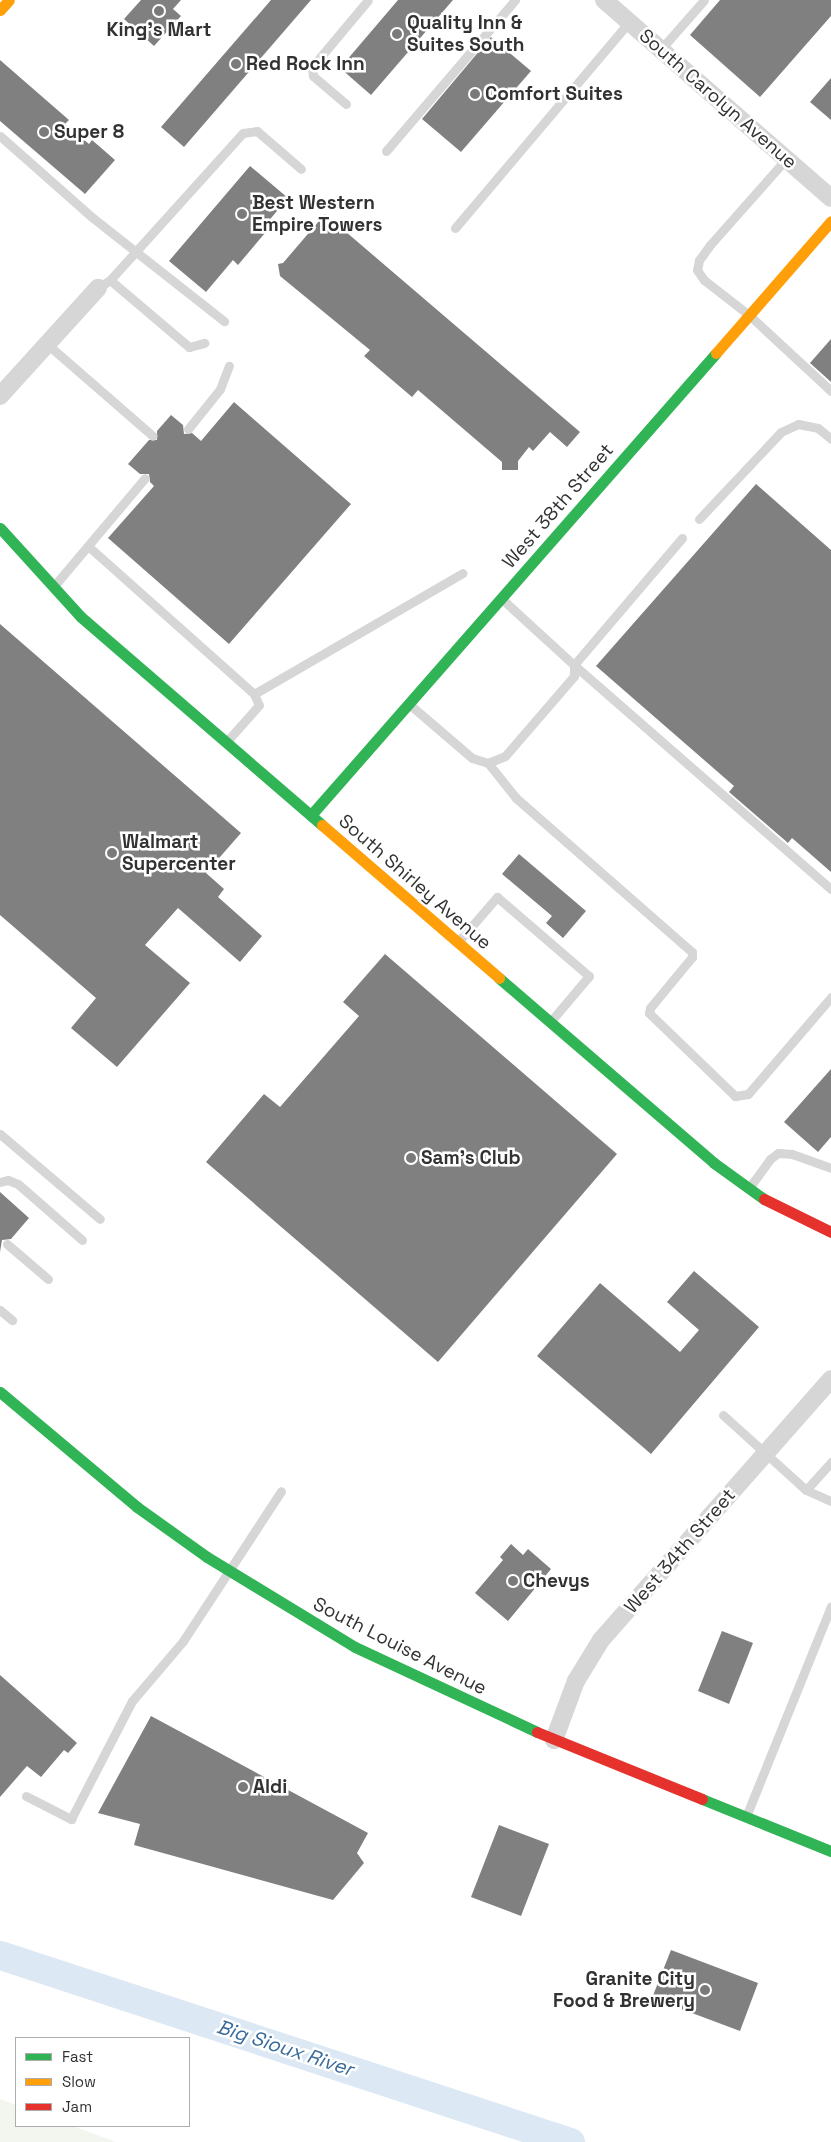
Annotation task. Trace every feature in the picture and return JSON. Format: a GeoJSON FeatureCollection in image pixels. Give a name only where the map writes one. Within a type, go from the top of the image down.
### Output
{"type":"FeatureCollection","features":[{"type":"Feature","properties":{"kind":"street"},"geometry":{"type":"LineString","coordinates":[[0,10],[9,0]]}},
{"type":"Feature","properties":{"kind":"street","name":"South Carolyn Avenue"},"geometry":{"type":"LineString","coordinates":[[604,0],[831,198]]}},
{"type":"Feature","properties":{"kind":"street","name":"West 38th Street"},"geometry":{"type":"LineString","coordinates":[[311,815],[831,220]]}},
{"type":"Feature","properties":{"kind":"street"},"geometry":{"type":"LineString","coordinates":[[0,396],[104,284]]}},
{"type":"Feature","properties":{"kind":"street","name":"South Shirley Avenue"},"geometry":{"type":"LineString","coordinates":[[0,528],[53,588],[311,815],[748,1190],[773,1206],[831,1232]]}},
{"type":"Feature","properties":{"kind":"street","name":"West 34th Street"},"geometry":{"type":"LineString","coordinates":[[554,1740],[576,1682],[601,1640],[831,1379]]}},
{"type":"Feature","properties":{"kind":"street","name":"South Louise Avenue"},"geometry":{"type":"LineString","coordinates":[[0,1392],[138,1507],[231,1572],[364,1651],[554,1740],[831,1851]]}},
{"type":"Feature","properties":{"kind":"lane"},"geometry":{"type":"LineString","coordinates":[[346,104],[312,76],[312,67],[368,0]]}},
{"type":"Feature","properties":{"kind":"lane"},"geometry":{"type":"LineString","coordinates":[[386,150],[515,0]]}},
{"type":"Feature","properties":{"kind":"lane"},"geometry":{"type":"LineString","coordinates":[[661,50],[704,0]]}},
{"type":"Feature","properties":{"kind":"lane"},"geometry":{"type":"LineString","coordinates":[[456,228],[629,22]]}},
{"type":"Feature","properties":{"kind":"lane"},"geometry":{"type":"LineString","coordinates":[[204,343],[189,347],[104,284],[136,253],[243,134],[257,130],[301,169]]}},
{"type":"Feature","properties":{"kind":"lane"},"geometry":{"type":"LineString","coordinates":[[0,136],[136,253],[224,320]]}},
{"type":"Feature","properties":{"kind":"lane"},"geometry":{"type":"LineString","coordinates":[[786,159],[699,260],[697,270],[704,280],[748,315],[831,391]]}},
{"type":"Feature","properties":{"kind":"lane"},"geometry":{"type":"LineString","coordinates":[[47,344],[153,436]]}},
{"type":"Feature","properties":{"kind":"lane"},"geometry":{"type":"LineString","coordinates":[[188,429],[220,390],[229,366]]}},
{"type":"Feature","properties":{"kind":"lane"},"geometry":{"type":"LineString","coordinates":[[699,519],[780,432],[798,424],[818,428],[831,439]]}},
{"type":"Feature","properties":{"kind":"lane"},"geometry":{"type":"LineString","coordinates":[[53,588],[144,478]]}},
{"type":"Feature","properties":{"kind":"lane"},"geometry":{"type":"LineString","coordinates":[[488,764],[505,756],[574,676],[574,665],[682,538]]}},
{"type":"Feature","properties":{"kind":"lane"},"geometry":{"type":"LineString","coordinates":[[88,546],[254,694],[259,706],[227,741]]}},
{"type":"Feature","properties":{"kind":"lane"},"geometry":{"type":"LineString","coordinates":[[254,694],[463,572]]}},
{"type":"Feature","properties":{"kind":"lane"},"geometry":{"type":"LineString","coordinates":[[502,598],[574,665],[831,889]]}},
{"type":"Feature","properties":{"kind":"lane"},"geometry":{"type":"LineString","coordinates":[[409,704],[472,758],[488,764],[516,798],[692,952],[692,957],[650,1008],[649,1013],[735,1096],[748,1094],[831,997]]}},
{"type":"Feature","properties":{"kind":"lane"},"geometry":{"type":"LineString","coordinates":[[458,942],[497,897],[589,976],[550,1021]]}},
{"type":"Feature","properties":{"kind":"lane"},"geometry":{"type":"LineString","coordinates":[[0,1134],[100,1219]]}},
{"type":"Feature","properties":{"kind":"lane"},"geometry":{"type":"LineString","coordinates":[[748,1190],[770,1159],[778,1152],[792,1154],[831,1168]]}},
{"type":"Feature","properties":{"kind":"lane"},"geometry":{"type":"LineString","coordinates":[[0,1182],[8,1180],[18,1184],[82,1240]]}},
{"type":"Feature","properties":{"kind":"lane"},"geometry":{"type":"LineString","coordinates":[[7,1244],[48,1279]]}},
{"type":"Feature","properties":{"kind":"lane"},"geometry":{"type":"LineString","coordinates":[[0,1310],[12,1320]]}},
{"type":"Feature","properties":{"kind":"lane"},"geometry":{"type":"LineString","coordinates":[[723,1415],[806,1490],[831,1501]]}},
{"type":"Feature","properties":{"kind":"lane"},"geometry":{"type":"LineString","coordinates":[[806,1490],[831,1462]]}},
{"type":"Feature","properties":{"kind":"lane"},"geometry":{"type":"LineString","coordinates":[[26,1796],[71,1819],[132,1701],[183,1641],[231,1572],[281,1491]]}},
{"type":"Feature","properties":{"kind":"lane"},"geometry":{"type":"LineString","coordinates":[[746,1817],[831,1606]]}},
{"type":"Feature","properties":{"kind":"shaded area"},"geometry":{"type":"Polygon","coordinates":[[[0,2099],[15,2105],[15,2127],[76,2127],[116,2142],[0,2142],[0,2099]]]}},
{"type":"Feature","properties":{"kind":"building"},"geometry":{"type":"Polygon","coordinates":[[[141,0],[181,0],[173,9],[181,16],[154,46],[124,19],[141,0]]]}},
{"type":"Feature","properties":{"kind":"building","name":"Red Rock Inn"},"geometry":{"type":"Polygon","coordinates":[[[271,0],[311,0],[184,147],[161,127],[271,0]]]}},
{"type":"Feature","properties":{"kind":"building","name":"Quality Inn & Suites South"},"geometry":{"type":"Polygon","coordinates":[[[398,0],[453,0],[371,95],[340,68],[398,0]]]}},
{"type":"Feature","properties":{"kind":"building"},"geometry":{"type":"Polygon","coordinates":[[[720,0],[831,0],[831,16],[760,97],[690,35],[720,0]]]}},
{"type":"Feature","properties":{"kind":"building","name":"Comfort Suites"},"geometry":{"type":"Polygon","coordinates":[[[491,37],[531,71],[461,152],[422,119],[491,37]]]}},
{"type":"Feature","properties":{"kind":"building","name":"Super 8"},"geometry":{"type":"Polygon","coordinates":[[[0,60],[69,120],[65,124],[89,144],[92,140],[115,160],[85,194],[0,121],[0,60]]]}},
{"type":"Feature","properties":{"kind":"building"},"geometry":{"type":"Polygon","coordinates":[[[831,78],[831,120],[810,102],[831,78]]]}},
{"type":"Feature","properties":{"kind":"building","name":"Best Western Empire Towers"},"geometry":{"type":"Polygon","coordinates":[[[250,166],[288,198],[261,230],[265,233],[238,265],[233,260],[206,292],[169,261],[250,166]]]}},
{"type":"Feature","properties":{"kind":"building"},"geometry":{"type":"Polygon","coordinates":[[[325,214],[580,432],[567,447],[550,432],[533,451],[529,447],[518,461],[518,470],[502,470],[502,462],[418,390],[412,397],[364,356],[370,350],[280,276],[278,264],[283,263],[325,214]]]}},
{"type":"Feature","properties":{"kind":"building"},"geometry":{"type":"Polygon","coordinates":[[[831,339],[831,382],[810,363],[831,339]]]}},
{"type":"Feature","properties":{"kind":"building"},"geometry":{"type":"Polygon","coordinates":[[[234,402],[351,504],[229,644],[108,538],[154,486],[150,482],[149,474],[140,474],[128,464],[149,440],[157,440],[157,431],[171,415],[183,425],[184,434],[192,433],[201,441],[234,402]]]}},
{"type":"Feature","properties":{"kind":"building"},"geometry":{"type":"Polygon","coordinates":[[[756,484],[831,550],[831,872],[792,838],[788,843],[729,792],[734,786],[596,666],[756,484]]]}},
{"type":"Feature","properties":{"kind":"building","name":"Walmart Supercenter"},"geometry":{"type":"Polygon","coordinates":[[[0,624],[241,833],[206,873],[224,889],[218,897],[262,936],[240,962],[178,908],[145,945],[190,983],[117,1067],[71,1028],[96,998],[0,915],[0,624]]]}},
{"type":"Feature","properties":{"kind":"building"},"geometry":{"type":"Polygon","coordinates":[[[519,854],[586,911],[563,938],[546,923],[552,916],[502,874],[519,854]]]}},
{"type":"Feature","properties":{"kind":"building","name":"Sam's Club"},"geometry":{"type":"Polygon","coordinates":[[[385,954],[617,1154],[438,1362],[206,1162],[264,1094],[280,1107],[359,1016],[343,1002],[385,954]]]}},
{"type":"Feature","properties":{"kind":"building"},"geometry":{"type":"Polygon","coordinates":[[[831,1069],[831,1137],[818,1152],[784,1122],[831,1069]]]}},
{"type":"Feature","properties":{"kind":"building"},"geometry":{"type":"Polygon","coordinates":[[[0,1192],[29,1218],[11,1239],[2,1240],[0,1252],[0,1192]]]}},
{"type":"Feature","properties":{"kind":"building"},"geometry":{"type":"Polygon","coordinates":[[[694,1271],[759,1327],[651,1454],[537,1356],[600,1283],[680,1352],[699,1330],[667,1302],[694,1271]]]}},
{"type":"Feature","properties":{"kind":"building","name":"Chevys"},"geometry":{"type":"Polygon","coordinates":[[[511,1544],[523,1555],[528,1549],[551,1569],[508,1621],[475,1593],[503,1560],[500,1557],[511,1544]]]}},
{"type":"Feature","properties":{"kind":"building"},"geometry":{"type":"Polygon","coordinates":[[[722,1631],[753,1643],[729,1704],[698,1691],[722,1631]]]}},
{"type":"Feature","properties":{"kind":"building"},"geometry":{"type":"Polygon","coordinates":[[[0,1675],[77,1743],[68,1753],[64,1750],[41,1777],[27,1766],[0,1797],[0,1675]]]}},
{"type":"Feature","properties":{"kind":"building"},"geometry":{"type":"Polygon","coordinates":[[[151,1716],[368,1833],[357,1853],[364,1863],[333,1900],[134,1845],[140,1824],[98,1813],[151,1716]]]}},
{"type":"Feature","properties":{"kind":"building"},"geometry":{"type":"Polygon","coordinates":[[[499,1825],[549,1844],[521,1916],[471,1897],[499,1825]]]}},
{"type":"Feature","properties":{"kind":"building","name":"Granite City Food & Brewery"},"geometry":{"type":"Polygon","coordinates":[[[671,1950],[758,1983],[740,2031],[652,1998],[671,1950]]]}},
{"type":"Feature","properties":{"kind":"waterway","name":"Big Sioux River"},"geometry":{"type":"LineString","coordinates":[[0,1955],[570,2142]]}},
{"type":"Feature","properties":{"kind":"traffic: fast"},"geometry":{"type":"LineString","coordinates":[[311,815],[716,353]]}},
{"type":"Feature","properties":{"kind":"traffic: fast"},"geometry":{"type":"LineString","coordinates":[[0,528],[81,617],[322,825]]}},
{"type":"Feature","properties":{"kind":"traffic: fast"},"geometry":{"type":"LineString","coordinates":[[499,978],[714,1163],[764,1199]]}},
{"type":"Feature","properties":{"kind":"traffic: fast"},"geometry":{"type":"LineString","coordinates":[[0,1392],[137,1507],[207,1557],[355,1647],[537,1732]]}},
{"type":"Feature","properties":{"kind":"traffic: fast"},"geometry":{"type":"LineString","coordinates":[[702,1799],[831,1851]]}},
{"type":"Feature","properties":{"kind":"traffic: slow"},"geometry":{"type":"LineString","coordinates":[[0,10],[9,0]]}},
{"type":"Feature","properties":{"kind":"traffic: slow"},"geometry":{"type":"LineString","coordinates":[[716,353],[831,221]]}},
{"type":"Feature","properties":{"kind":"traffic: slow"},"geometry":{"type":"LineString","coordinates":[[322,825],[499,978]]}},
{"type":"Feature","properties":{"kind":"traffic: jam"},"geometry":{"type":"LineString","coordinates":[[764,1199],[831,1232]]}},
{"type":"Feature","properties":{"kind":"traffic: jam"},"geometry":{"type":"LineString","coordinates":[[537,1732],[702,1799]]}},
{"type":"Feature","properties":{"kind":"place","name":"King's Mart"},"geometry":{"type":"Point","coordinates":[159,11]}},
{"type":"Feature","properties":{"kind":"place","name":"Quality Inn & Suites South"},"geometry":{"type":"Point","coordinates":[397,34]}},
{"type":"Feature","properties":{"kind":"place","name":"Red Rock Inn"},"geometry":{"type":"Point","coordinates":[236,64]}},
{"type":"Feature","properties":{"kind":"place","name":"Comfort Suites"},"geometry":{"type":"Point","coordinates":[475,94]}},
{"type":"Feature","properties":{"kind":"place","name":"Super 8"},"geometry":{"type":"Point","coordinates":[44,132]}},
{"type":"Feature","properties":{"kind":"place","name":"Best Western Empire Towers"},"geometry":{"type":"Point","coordinates":[242,214]}},
{"type":"Feature","properties":{"kind":"place","name":"Walmart Supercenter"},"geometry":{"type":"Point","coordinates":[112,853]}},
{"type":"Feature","properties":{"kind":"place","name":"Sam's Club"},"geometry":{"type":"Point","coordinates":[411,1158]}},
{"type":"Feature","properties":{"kind":"place","name":"Chevys"},"geometry":{"type":"Point","coordinates":[513,1581]}},
{"type":"Feature","properties":{"kind":"place","name":"Aldi"},"geometry":{"type":"Point","coordinates":[243,1787]}},
{"type":"Feature","properties":{"kind":"place","name":"Granite City Food & Brewery"},"geometry":{"type":"Point","coordinates":[705,1990]}}]}
